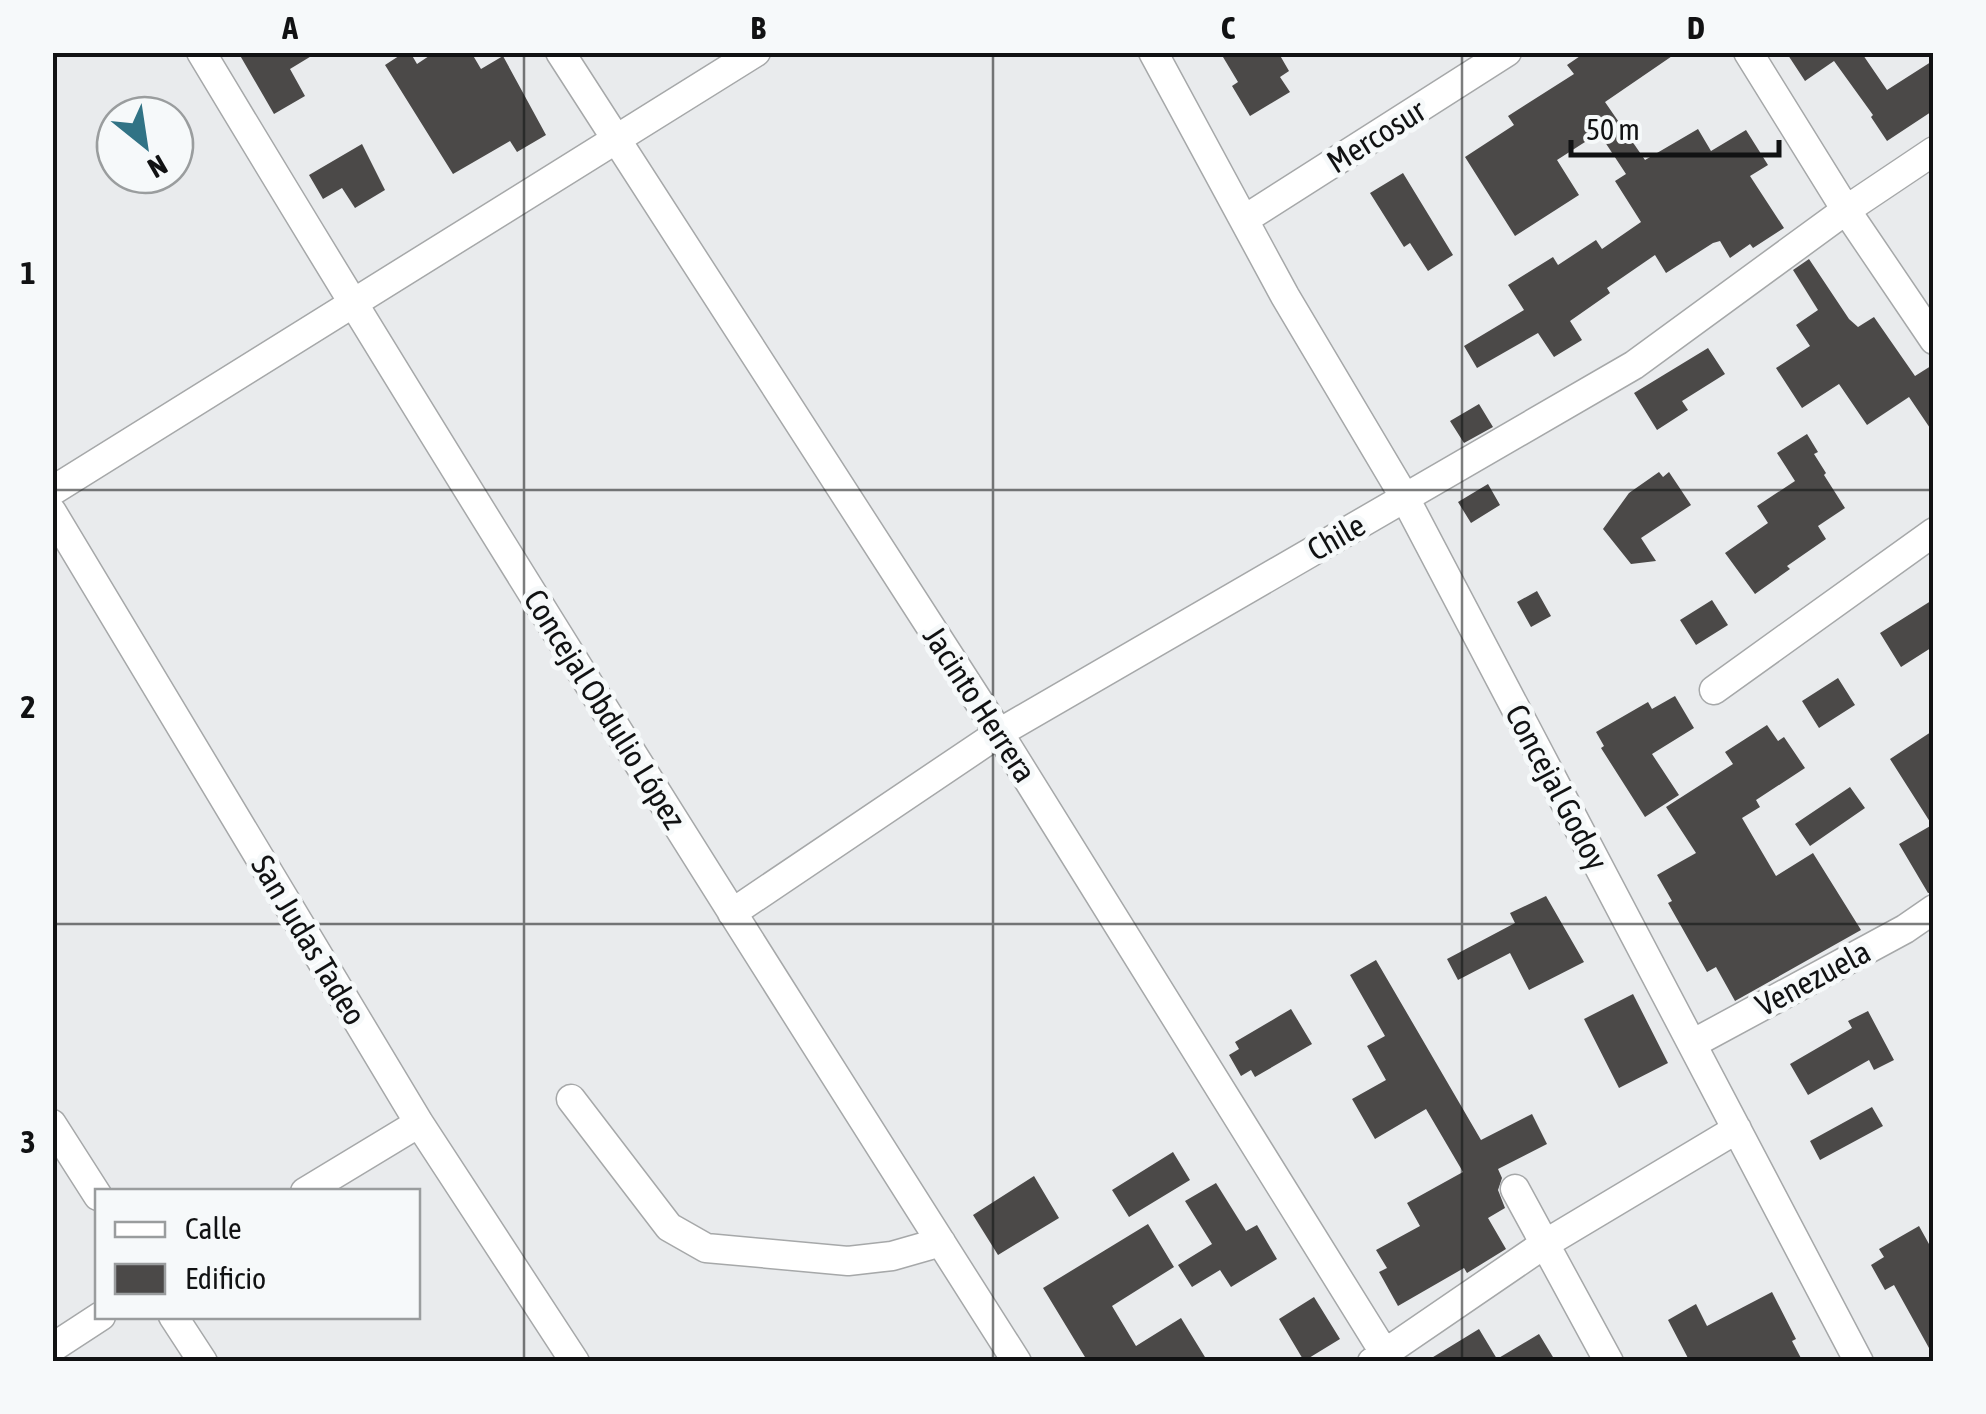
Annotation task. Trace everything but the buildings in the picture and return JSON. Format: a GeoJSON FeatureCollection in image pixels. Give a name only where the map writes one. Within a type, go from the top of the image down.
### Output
{"type":"FeatureCollection","features":[{"type":"Feature","properties":{"kind":"street","name":"Concejal Obdulio López"},"geometry":{"type":"LineString","coordinates":[[201,52],[352,304],[1017,1362]]}},
{"type":"Feature","properties":{"kind":"street","name":"Jacinto Herrera"},"geometry":{"type":"LineString","coordinates":[[560,52],[999,733],[1382,1359]]}},
{"type":"Feature","properties":{"kind":"street"},"geometry":{"type":"LineString","coordinates":[[52,491],[756,52]]}},
{"type":"Feature","properties":{"kind":"street","name":"Concejal Godoy"},"geometry":{"type":"LineString","coordinates":[[1153,52],[1312,344],[1405,498],[1859,1362]]}},
{"type":"Feature","properties":{"kind":"street","name":"Mercosur"},"geometry":{"type":"LineString","coordinates":[[1245,219],[1507,52]]}},
{"type":"Feature","properties":{"kind":"street"},"geometry":{"type":"LineString","coordinates":[[1748,52],[1846,210],[1934,340]]}},
{"type":"Feature","properties":{"kind":"street","name":"Chile"},"geometry":{"type":"LineString","coordinates":[[732,913],[999,733],[1634,365],[1846,210],[1934,151]]}},
{"type":"Feature","properties":{"kind":"street","name":"San Judas Tadeo"},"geometry":{"type":"LineString","coordinates":[[52,512],[419,1123],[574,1362]]}},
{"type":"Feature","properties":{"kind":"street"},"geometry":{"type":"LineString","coordinates":[[1714,690],[1934,532]]}},
{"type":"Feature","properties":{"kind":"street","name":"Venezuela"},"geometry":{"type":"LineString","coordinates":[[1692,1044],[1934,909]]}},
{"type":"Feature","properties":{"kind":"street"},"geometry":{"type":"LineString","coordinates":[[571,1099],[669,1227],[706,1248],[848,1261],[892,1256],[941,1242]]}},
{"type":"Feature","properties":{"kind":"street"},"geometry":{"type":"LineString","coordinates":[[310,1189],[419,1123]]}},
{"type":"Feature","properties":{"kind":"street"},"geometry":{"type":"LineString","coordinates":[[52,1124],[95,1191]]}},
{"type":"Feature","properties":{"kind":"street"},"geometry":{"type":"LineString","coordinates":[[1382,1359],[1543,1244],[1738,1129]]}},
{"type":"Feature","properties":{"kind":"street"},"geometry":{"type":"LineString","coordinates":[[1515,1189],[1609,1362]]}},
{"type":"Feature","properties":{"kind":"street"},"geometry":{"type":"LineString","coordinates":[[52,1348],[96,1319]]}},
{"type":"Feature","properties":{"kind":"street"},"geometry":{"type":"LineString","coordinates":[[176,1319],[203,1362]]}}]}
